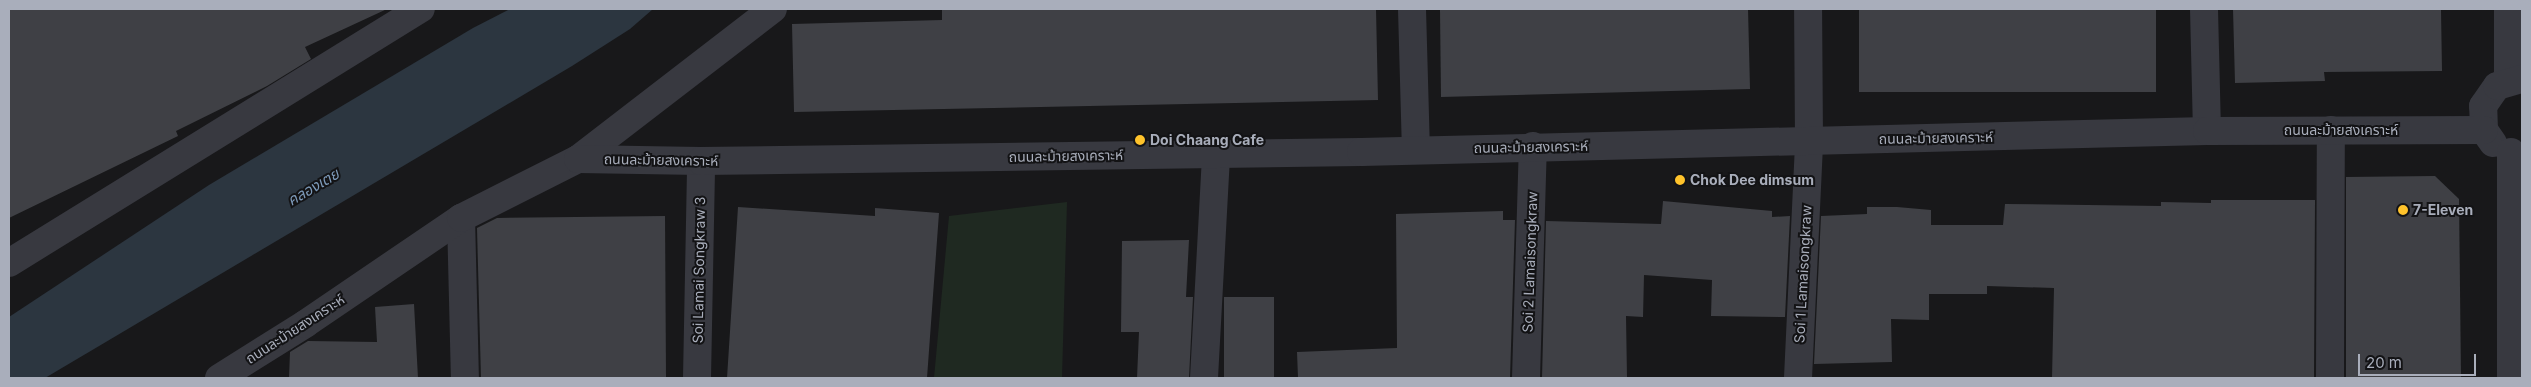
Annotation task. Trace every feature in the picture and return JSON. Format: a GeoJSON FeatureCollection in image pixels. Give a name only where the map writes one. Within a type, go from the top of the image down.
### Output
{"type":"FeatureCollection","features":[{"type":"Feature","properties":{"kind":"street"},"geometry":{"type":"LineString","coordinates":[[9,263],[421,9]]}},
{"type":"Feature","properties":{"kind":"street","name":"ถนนละม้ายสงเคราะห์"},"geometry":{"type":"LineString","coordinates":[[220,378],[461,218],[578,159],[773,9]]}},
{"type":"Feature","properties":{"kind":"street"},"geometry":{"type":"LineString","coordinates":[[1412,9],[1416,149]]}},
{"type":"Feature","properties":{"kind":"street","name":"Soi 1 Lamaisongkraw"},"geometry":{"type":"LineString","coordinates":[[1798,378],[1809,140],[1808,9]]}},
{"type":"Feature","properties":{"kind":"street"},"geometry":{"type":"LineString","coordinates":[[2204,9],[2207,131]]}},
{"type":"Feature","properties":{"kind":"street"},"geometry":{"type":"LineString","coordinates":[[2508,9],[2515,79],[2488,94],[2483,106],[2484,130],[2499,148],[2516,153],[2511,378]]}},
{"type":"Feature","properties":{"kind":"street"},"geometry":{"type":"LineString","coordinates":[[2330,378],[2331,130]]}},
{"type":"Feature","properties":{"kind":"street","name":"ถนนละม้ายสงเคราะห์"},"geometry":{"type":"LineString","coordinates":[[578,159],[701,161],[1216,153],[2207,131],[2484,130]]}},
{"type":"Feature","properties":{"kind":"street","name":"Soi 2 Lamaisongkraw"},"geometry":{"type":"LineString","coordinates":[[1526,378],[1533,146]]}},
{"type":"Feature","properties":{"kind":"street"},"geometry":{"type":"LineString","coordinates":[[1204,378],[1216,153]]}},
{"type":"Feature","properties":{"kind":"street","name":"Soi Lamai Songkraw 3"},"geometry":{"type":"LineString","coordinates":[[697,378],[701,161]]}},
{"type":"Feature","properties":{"kind":"street"},"geometry":{"type":"LineString","coordinates":[[461,218],[465,378]]}},
{"type":"Feature","properties":{"kind":"shaded area"},"geometry":{"type":"Polygon","coordinates":[[[1067,202],[1062,378],[934,378],[949,216],[1067,202]]]}},
{"type":"Feature","properties":{"kind":"water","name":"คลองเตย"},"geometry":{"type":"Polygon","coordinates":[[[510,9],[653,9],[630,29],[572,66],[45,378],[9,378],[9,317],[209,185],[473,28],[510,9]]]}},
{"type":"Feature","properties":{"kind":"building"},"geometry":{"type":"Polygon","coordinates":[[[9,9],[387,9],[305,47],[311,59],[267,86],[176,131],[178,136],[9,218],[9,9]]]}},
{"type":"Feature","properties":{"kind":"building"},"geometry":{"type":"Polygon","coordinates":[[[942,9],[1376,9],[1378,100],[794,112],[792,24],[942,20],[942,9]]]}},
{"type":"Feature","properties":{"kind":"building"},"geometry":{"type":"Polygon","coordinates":[[[1748,9],[1750,89],[1441,97],[1440,10],[1748,9]]]}},
{"type":"Feature","properties":{"kind":"building"},"geometry":{"type":"Polygon","coordinates":[[[1859,9],[2156,9],[2156,92],[1859,92],[1859,9]]]}},
{"type":"Feature","properties":{"kind":"building"},"geometry":{"type":"Polygon","coordinates":[[[2233,9],[2441,9],[2442,71],[2324,72],[2325,81],[2235,83],[2233,9]]]}},
{"type":"Feature","properties":{"kind":"building"},"geometry":{"type":"Polygon","coordinates":[[[2435,176],[2459,199],[2461,378],[2346,378],[2346,177],[2435,176]]]}},
{"type":"Feature","properties":{"kind":"building"},"geometry":{"type":"Polygon","coordinates":[[[2211,200],[2315,200],[2314,378],[2052,378],[2054,288],[1987,286],[1987,294],[1929,294],[1929,320],[1891,319],[1892,362],[1814,364],[1821,216],[1867,214],[1867,207],[1897,207],[1931,210],[1931,225],[2003,225],[2005,204],[2161,206],[2161,202],[2211,203],[2211,200]]]}},
{"type":"Feature","properties":{"kind":"building"},"geometry":{"type":"Polygon","coordinates":[[[1663,201],[1772,211],[1772,217],[1790,216],[1785,317],[1711,316],[1712,280],[1644,275],[1643,317],[1626,316],[1627,378],[1542,378],[1546,221],[1661,224],[1663,201]]]}},
{"type":"Feature","properties":{"kind":"building"},"geometry":{"type":"Polygon","coordinates":[[[738,207],[875,216],[875,208],[939,213],[927,378],[727,378],[738,207]]]}},
{"type":"Feature","properties":{"kind":"building"},"geometry":{"type":"Polygon","coordinates":[[[1503,211],[1503,220],[1515,220],[1510,378],[1298,378],[1297,352],[1397,348],[1396,214],[1503,211]]]}},
{"type":"Feature","properties":{"kind":"building"},"geometry":{"type":"Polygon","coordinates":[[[665,216],[666,378],[481,378],[477,228],[497,218],[665,216]]]}},
{"type":"Feature","properties":{"kind":"building"},"geometry":{"type":"Polygon","coordinates":[[[1189,240],[1186,297],[1193,297],[1189,378],[1137,378],[1139,332],[1121,332],[1122,241],[1189,240]]]}},
{"type":"Feature","properties":{"kind":"building"},"geometry":{"type":"Polygon","coordinates":[[[1224,297],[1274,297],[1274,378],[1224,378],[1224,297]]]}},
{"type":"Feature","properties":{"kind":"building"},"geometry":{"type":"Polygon","coordinates":[[[414,304],[418,378],[289,378],[290,352],[308,341],[377,342],[375,307],[414,304]]]}},
{"type":"Feature","properties":{"kind":"place","name":"Doi Chaang Cafe"},"geometry":{"type":"Point","coordinates":[1140,140]}},
{"type":"Feature","properties":{"kind":"place","name":"Chok Dee dimsum"},"geometry":{"type":"Point","coordinates":[1680,180]}},
{"type":"Feature","properties":{"kind":"place","name":"7-Eleven"},"geometry":{"type":"Point","coordinates":[2403,210]}}]}
